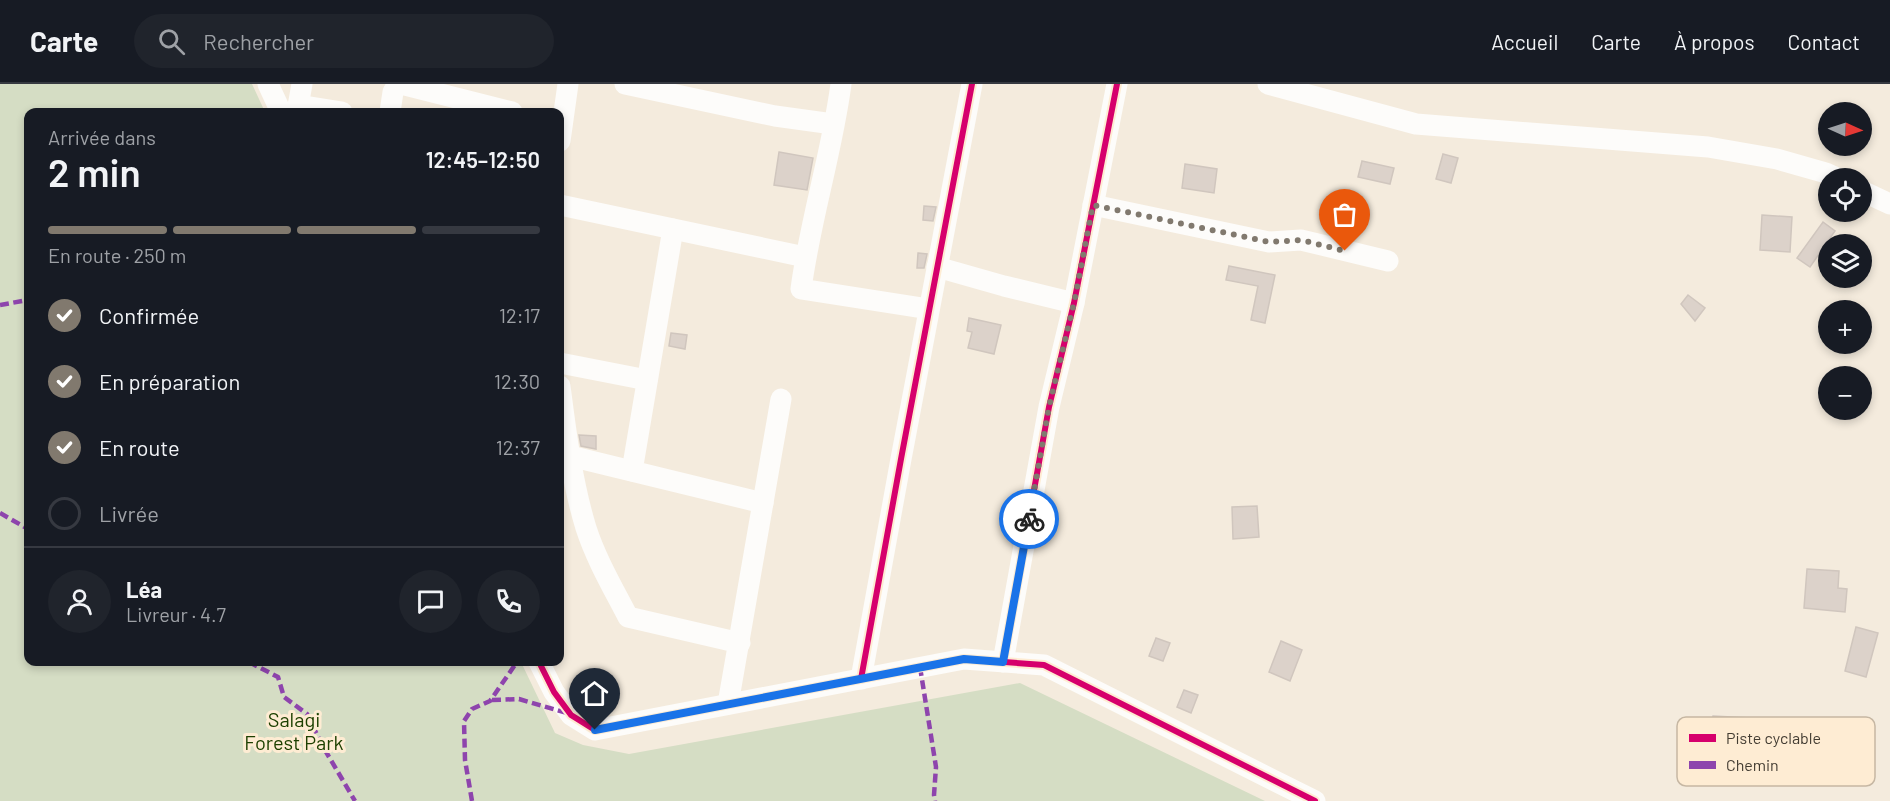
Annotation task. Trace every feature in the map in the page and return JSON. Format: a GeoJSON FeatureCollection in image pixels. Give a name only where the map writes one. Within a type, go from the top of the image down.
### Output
{"type":"FeatureCollection","features":[{"type":"Feature","properties":{"kind":"street"},"geometry":{"type":"LineString","coordinates":[[268,84],[290,108]]}},
{"type":"Feature","properties":{"kind":"street"},"geometry":{"type":"LineString","coordinates":[[293,108],[302,84]]}},
{"type":"Feature","properties":{"kind":"street"},"geometry":{"type":"LineString","coordinates":[[391,108],[393,92],[399,84],[496,108]]}},
{"type":"Feature","properties":{"kind":"street"},"geometry":{"type":"LineString","coordinates":[[564,108],[568,84]]}},
{"type":"Feature","properties":{"kind":"street"},"geometry":{"type":"LineString","coordinates":[[625,84],[775,116],[833,124]]}},
{"type":"Feature","properties":{"kind":"street"},"geometry":{"type":"LineString","coordinates":[[841,84],[805,257],[801,289],[929,309]]}},
{"type":"Feature","properties":{"kind":"street"},"geometry":{"type":"LineString","coordinates":[[861,678],[972,84]]}},
{"type":"Feature","properties":{"kind":"street"},"geometry":{"type":"LineString","coordinates":[[1003,662],[1049,407],[1074,303],[1117,84]]}},
{"type":"Feature","properties":{"kind":"street"},"geometry":{"type":"LineString","coordinates":[[1268,84],[1416,124],[1708,147],[1777,159],[1818,171]]}},
{"type":"Feature","properties":{"kind":"street"},"geometry":{"type":"LineString","coordinates":[[1872,196],[1890,204]]}},
{"type":"Feature","properties":{"kind":"street"},"geometry":{"type":"LineString","coordinates":[[1093,205],[1269,242],[1301,240],[1388,261]]}},
{"type":"Feature","properties":{"kind":"street"},"geometry":{"type":"LineString","coordinates":[[564,206],[805,257]]}},
{"type":"Feature","properties":{"kind":"street"},"geometry":{"type":"LineString","coordinates":[[632,471],[673,229]]}},
{"type":"Feature","properties":{"kind":"street"},"geometry":{"type":"LineString","coordinates":[[937,267],[1074,303]]}},
{"type":"Feature","properties":{"kind":"street"},"geometry":{"type":"LineString","coordinates":[[564,364],[647,380]]}},
{"type":"Feature","properties":{"kind":"street"},"geometry":{"type":"LineString","coordinates":[[728,704],[781,399]]}},
{"type":"Feature","properties":{"kind":"street"},"geometry":{"type":"LineString","coordinates":[[564,414],[570,456],[587,529],[606,575],[628,617],[740,643]]}},
{"type":"Feature","properties":{"kind":"street"},"geometry":{"type":"LineString","coordinates":[[570,456],[763,503]]}},
{"type":"Feature","properties":{"kind":"street"},"geometry":{"type":"LineString","coordinates":[[541,666],[554,692],[571,714],[595,730],[964,659],[1044,665],[1315,801]]}},
{"type":"Feature","properties":{"kind":"green space","name":"Salagi Forest Park"},"geometry":{"type":"Polygon","coordinates":[[[0,84],[252,84],[263,108],[24,108],[24,666],[523,666],[555,733],[583,745],[629,754],[1020,683],[1265,801],[0,801],[0,84]]]}},
{"type":"Feature","properties":{"kind":"building"},"geometry":{"type":"Polygon","coordinates":[[[779,152],[813,158],[807,190],[774,185],[779,152]]]}},
{"type":"Feature","properties":{"kind":"building"},"geometry":{"type":"Polygon","coordinates":[[[1443,154],[1458,158],[1451,183],[1436,179],[1443,154]]]}},
{"type":"Feature","properties":{"kind":"building"},"geometry":{"type":"Polygon","coordinates":[[[1362,161],[1394,168],[1390,184],[1358,177],[1362,161]]]}},
{"type":"Feature","properties":{"kind":"building"},"geometry":{"type":"Polygon","coordinates":[[[1185,164],[1217,169],[1214,193],[1182,188],[1185,164]]]}},
{"type":"Feature","properties":{"kind":"building"},"geometry":{"type":"Polygon","coordinates":[[[924,206],[936,207],[933,221],[923,220],[924,206]]]}},
{"type":"Feature","properties":{"kind":"building"},"geometry":{"type":"Polygon","coordinates":[[[1762,215],[1792,217],[1790,252],[1760,250],[1762,215]]]}},
{"type":"Feature","properties":{"kind":"building"},"geometry":{"type":"Polygon","coordinates":[[[1823,222],[1835,231],[1833,234],[1818,234],[1818,255],[1810,267],[1797,258],[1823,222]]]}},
{"type":"Feature","properties":{"kind":"building"},"geometry":{"type":"Polygon","coordinates":[[[918,253],[927,254],[924,268],[917,268],[918,253]]]}},
{"type":"Feature","properties":{"kind":"building"},"geometry":{"type":"Polygon","coordinates":[[[1229,266],[1275,275],[1265,323],[1251,320],[1258,286],[1226,280],[1229,266]]]}},
{"type":"Feature","properties":{"kind":"building"},"geometry":{"type":"Polygon","coordinates":[[[1688,295],[1705,308],[1695,321],[1681,304],[1688,295]]]}},
{"type":"Feature","properties":{"kind":"building"},"geometry":{"type":"Polygon","coordinates":[[[969,318],[1001,325],[994,354],[968,348],[972,332],[967,331],[969,318]]]}},
{"type":"Feature","properties":{"kind":"building"},"geometry":{"type":"Polygon","coordinates":[[[671,333],[687,335],[685,349],[669,346],[671,333]]]}},
{"type":"Feature","properties":{"kind":"building"},"geometry":{"type":"Polygon","coordinates":[[[579,435],[596,436],[596,449],[581,446],[579,435]]]}},
{"type":"Feature","properties":{"kind":"building"},"geometry":{"type":"Polygon","coordinates":[[[1257,506],[1259,537],[1233,539],[1232,507],[1257,506]]]}},
{"type":"Feature","properties":{"kind":"building"},"geometry":{"type":"Polygon","coordinates":[[[1807,569],[1839,571],[1838,588],[1847,589],[1845,612],[1804,608],[1807,569]]]}},
{"type":"Feature","properties":{"kind":"building"},"geometry":{"type":"Polygon","coordinates":[[[1856,627],[1878,633],[1866,677],[1845,671],[1856,627]]]}},
{"type":"Feature","properties":{"kind":"building"},"geometry":{"type":"Polygon","coordinates":[[[1156,638],[1170,643],[1163,661],[1149,656],[1156,638]]]}},
{"type":"Feature","properties":{"kind":"building"},"geometry":{"type":"Polygon","coordinates":[[[1281,641],[1302,650],[1290,681],[1269,672],[1281,641]]]}},
{"type":"Feature","properties":{"kind":"building"},"geometry":{"type":"Polygon","coordinates":[[[1184,690],[1198,695],[1191,713],[1177,707],[1184,690]]]}},
{"type":"Feature","properties":{"kind":"marked path"},"geometry":{"type":"LineString","coordinates":[[0,305],[24,301]]}},
{"type":"Feature","properties":{"kind":"marked path"},"geometry":{"type":"LineString","coordinates":[[0,513],[24,527]]}},
{"type":"Feature","properties":{"kind":"marked path"},"geometry":{"type":"LineString","coordinates":[[257,666],[278,677],[284,697],[307,714],[322,745],[355,801]]}},
{"type":"Feature","properties":{"kind":"marked path"},"geometry":{"type":"LineString","coordinates":[[472,801],[465,760],[464,721],[472,709],[490,701],[514,666]]}},
{"type":"Feature","properties":{"kind":"marked path"},"geometry":{"type":"LineString","coordinates":[[920,667],[936,767],[935,801]]}},
{"type":"Feature","properties":{"kind":"marked path"},"geometry":{"type":"LineString","coordinates":[[492,700],[519,699],[570,714]]}},
{"type":"Feature","properties":{"kind":"cycle path"},"geometry":{"type":"LineString","coordinates":[[861,679],[972,84]]}},
{"type":"Feature","properties":{"kind":"cycle path"},"geometry":{"type":"LineString","coordinates":[[1003,662],[1049,407],[1074,303],[1117,84]]}},
{"type":"Feature","properties":{"kind":"cycle path"},"geometry":{"type":"LineString","coordinates":[[541,666],[554,692],[571,715],[595,730],[964,659],[1044,665],[1315,801]]}},
{"type":"Feature","properties":{"kind":"way so far"},"geometry":{"type":"LineString","coordinates":[[1029,519],[1049,407],[1074,303],[1093,205],[1269,242],[1301,240],[1345,251]]}},
{"type":"Feature","properties":{"kind":"route"},"geometry":{"type":"LineString","coordinates":[[595,730],[964,659],[1003,662],[1029,519]]}}]}
